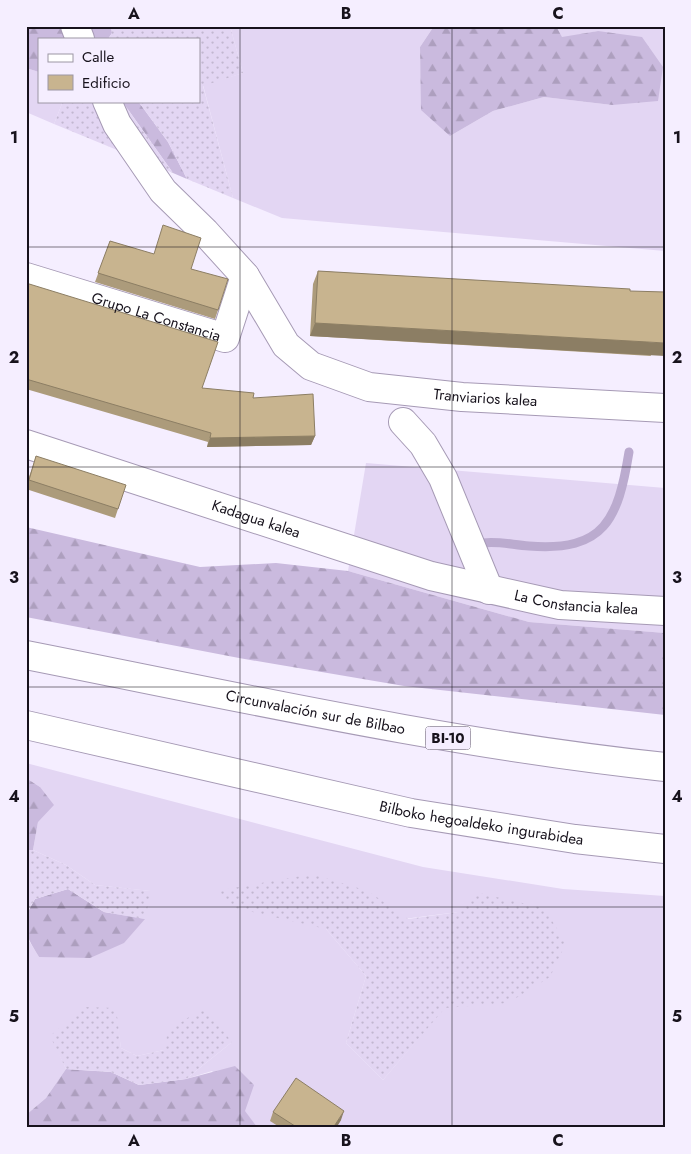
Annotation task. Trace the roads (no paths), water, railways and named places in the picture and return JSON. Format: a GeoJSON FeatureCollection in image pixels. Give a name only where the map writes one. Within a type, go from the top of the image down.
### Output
{"type":"FeatureCollection","features":[{"type":"Feature","properties":{"kind":"main road"},"geometry":{"type":"LineString","coordinates":[[75,26],[80,38]]}},
{"type":"Feature","properties":{"kind":"main road"},"geometry":{"type":"LineString","coordinates":[[112,113],[163,192],[205,232],[245,276]]}},
{"type":"Feature","properties":{"kind":"main road","name":"Grupo La Constancia"},"geometry":{"type":"LineString","coordinates":[[26,277],[225,338],[245,276]]}},
{"type":"Feature","properties":{"kind":"main road","name":"Tranviarios kalea"},"geometry":{"type":"LineString","coordinates":[[245,276],[286,345],[311,366],[378,388],[462,397],[665,408]]}},
{"type":"Feature","properties":{"kind":"main road"},"geometry":{"type":"LineString","coordinates":[[403,422],[423,444],[443,478],[489,590]]}},
{"type":"Feature","properties":{"kind":"main road","name":"Kadagua kalea"},"geometry":{"type":"LineString","coordinates":[[26,444],[431,576],[489,590]]}},
{"type":"Feature","properties":{"kind":"main road","name":"La Constancia kalea"},"geometry":{"type":"LineString","coordinates":[[489,590],[560,605],[665,611]]}},
{"type":"Feature","properties":{"kind":"main road","name":"Circunvalación sur de Bilbao"},"geometry":{"type":"LineString","coordinates":[[26,655],[417,733],[586,759],[665,767]]}},
{"type":"Feature","properties":{"kind":"main road","name":"Bilboko hegoaldeko ingurabidea"},"geometry":{"type":"LineString","coordinates":[[26,725],[116,744],[300,788],[476,825],[575,840],[665,849]]}},
{"type":"Feature","properties":{"kind":"waterway"},"geometry":{"type":"LineString","coordinates":[[483,543],[555,546],[575,543],[591,537],[613,513],[625,476],[629,452]]}}]}
